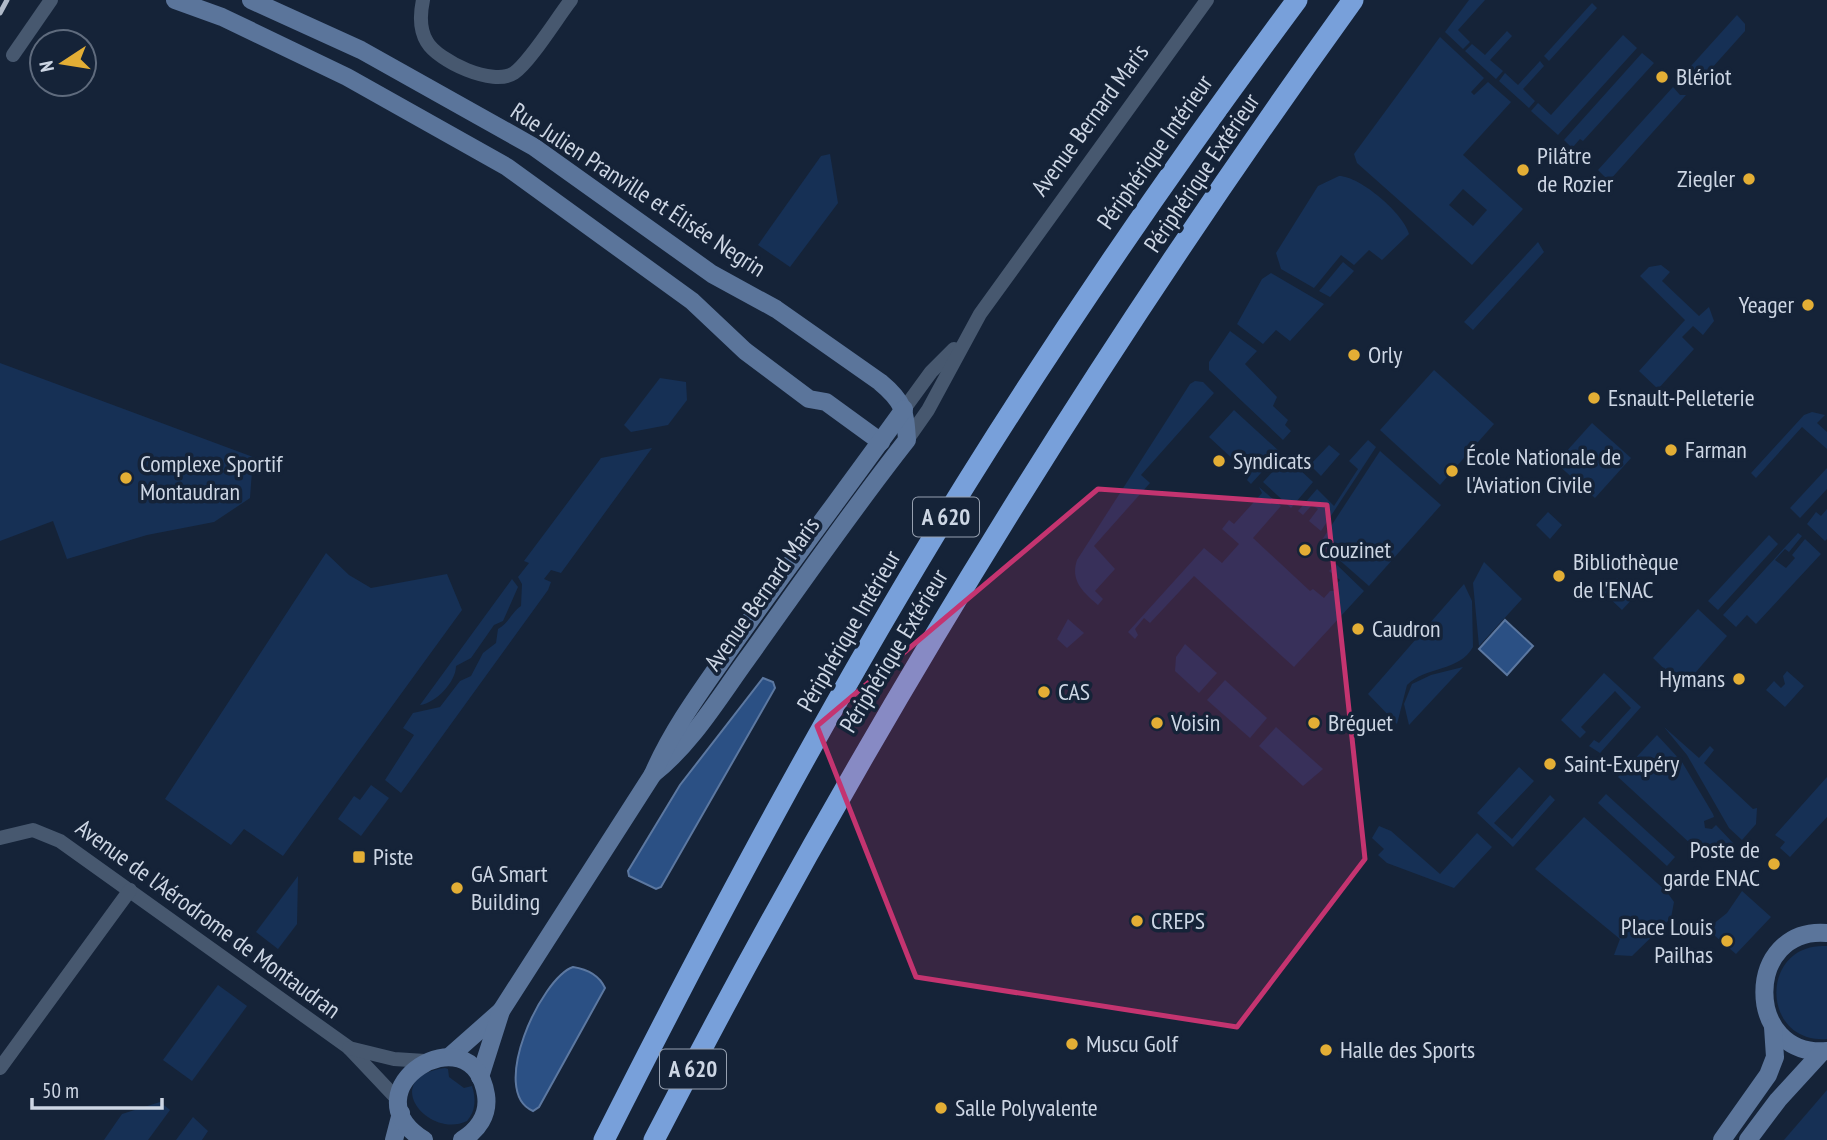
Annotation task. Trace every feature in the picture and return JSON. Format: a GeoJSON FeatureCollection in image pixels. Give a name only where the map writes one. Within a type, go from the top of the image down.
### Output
{"type":"FeatureCollection","features":[{"type":"Feature","properties":{"kind":"highway","name":"Périphérique Intérieur"},"geometry":{"type":"LineString","coordinates":[[604,1140],[779,805],[968,481],[1163,184],[1297,0]]}},
{"type":"Feature","properties":{"kind":"highway","name":"Périphérique Extérieur"},"geometry":{"type":"LineString","coordinates":[[654,1140],[818,835],[909,675],[1005,517],[1124,332],[1353,0]]}},
{"type":"Feature","properties":{"kind":"street"},"geometry":{"type":"LineString","coordinates":[[13,55],[51,0]]}},
{"type":"Feature","properties":{"kind":"street"},"geometry":{"type":"LineString","coordinates":[[175,0],[222,18],[347,77],[507,167],[692,301],[745,351],[809,399],[825,402],[881,442],[907,440],[905,409]]}},
{"type":"Feature","properties":{"kind":"street","name":"Rue Julien Pranville et Élisée Negrin"},"geometry":{"type":"LineString","coordinates":[[251,0],[361,50],[534,147],[712,274],[775,309],[880,382],[896,395],[905,409]]}},
{"type":"Feature","properties":{"kind":"street"},"geometry":{"type":"LineString","coordinates":[[423,0],[422,32],[431,48],[475,74],[500,78],[516,72],[571,0]]}},
{"type":"Feature","properties":{"kind":"street","name":"Avenue Bernard Maris"},"geometry":{"type":"LineString","coordinates":[[653,774],[670,760],[699,725],[846,517],[907,440],[928,410],[965,338],[1084,167],[1207,0]]}},
{"type":"Feature","properties":{"kind":"street","name":"Avenue Bernard Maris"},"geometry":{"type":"LineString","coordinates":[[480,1077],[502,1011],[653,774],[712,675],[931,372],[965,338]]}},
{"type":"Feature","properties":{"kind":"street","name":"Avenue de l'Aérodrome de Montaudran"},"geometry":{"type":"LineString","coordinates":[[0,838],[23,830],[42,832],[68,846],[348,1047],[400,1107]]}},
{"type":"Feature","properties":{"kind":"street"},"geometry":{"type":"LineString","coordinates":[[0,1068],[130,890]]}},
{"type":"Feature","properties":{"kind":"street"},"geometry":{"type":"LineString","coordinates":[[1722,1140],[1768,1075],[1775,1057],[1773,1027],[1764,1005],[1766,971],[1774,956],[1787,944],[1802,936],[1827,933]]}},
{"type":"Feature","properties":{"kind":"street","name":"Avenue Bernard Maris"},"geometry":{"type":"LineString","coordinates":[[449,1057],[502,1011]]}},
{"type":"Feature","properties":{"kind":"street"},"geometry":{"type":"LineString","coordinates":[[1773,1027],[1792,1044],[1825,1052]]}},
{"type":"Feature","properties":{"kind":"street","name":"Avenue de l'Aérodrome de Montaudran"},"geometry":{"type":"LineString","coordinates":[[348,1047],[394,1059],[425,1061]]}},
{"type":"Feature","properties":{"kind":"street"},"geometry":{"type":"LineString","coordinates":[[1748,1140],[1778,1100],[1825,1052]]}},
{"type":"Feature","properties":{"kind":"street"},"geometry":{"type":"LineString","coordinates":[[394,1140],[406,1077],[425,1061],[449,1057],[466,1064],[480,1077],[487,1100],[485,1112],[472,1133],[462,1140]]}},
{"type":"Feature","properties":{"kind":"street"},"geometry":{"type":"LineString","coordinates":[[400,1107],[407,1125],[424,1140]]}},
{"type":"Feature","properties":{"kind":"highlighted area"},"geometry":{"type":"Polygon","coordinates":[[[1098,489],[1327,505],[1365,859],[1237,1027],[916,977],[817,726],[1098,489]]]}},
{"type":"Feature","properties":{"kind":"shaded area"},"geometry":{"type":"Polygon","coordinates":[[[1469,0],[1485,0],[1458,30],[1470,42],[1463,49],[1445,32],[1469,0]]]}},
{"type":"Feature","properties":{"kind":"shaded area"},"geometry":{"type":"Polygon","coordinates":[[[1592,3],[1597,8],[1549,61],[1544,56],[1592,3]]]}},
{"type":"Feature","properties":{"kind":"shaded area"},"geometry":{"type":"Polygon","coordinates":[[[1737,15],[1745,24],[1745,31],[1703,78],[1691,66],[1737,15]]]}},
{"type":"Feature","properties":{"kind":"shaded area"},"geometry":{"type":"Polygon","coordinates":[[[1507,31],[1512,36],[1490,60],[1503,71],[1496,79],[1465,51],[1472,44],[1485,55],[1507,31]]]}},
{"type":"Feature","properties":{"kind":"shaded area"},"geometry":{"type":"Polygon","coordinates":[[[1623,35],[1637,48],[1558,135],[1531,111],[1538,103],[1551,115],[1623,35]]]}},
{"type":"Feature","properties":{"kind":"shaded area"},"geometry":{"type":"Polygon","coordinates":[[[1440,37],[1484,78],[1471,92],[1474,95],[1488,82],[1511,102],[1463,155],[1523,209],[1472,265],[1357,163],[1354,154],[1440,37]],[[1463,189],[1449,205],[1473,226],[1487,210],[1463,189]]]}},
{"type":"Feature","properties":{"kind":"shaded area"},"geometry":{"type":"Polygon","coordinates":[[[1642,53],[1654,63],[1583,141],[1580,139],[1572,148],[1564,140],[1642,53]]]}},
{"type":"Feature","properties":{"kind":"shaded area"},"geometry":{"type":"Polygon","coordinates":[[[1540,61],[1544,66],[1523,89],[1535,101],[1529,108],[1499,81],[1505,73],[1518,85],[1540,61]]]}},
{"type":"Feature","properties":{"kind":"shaded area"},"geometry":{"type":"Polygon","coordinates":[[[1673,87],[1680,95],[1686,95],[1609,181],[1598,170],[1673,87]]]}},
{"type":"Feature","properties":{"kind":"shaded area"},"geometry":{"type":"Polygon","coordinates":[[[830,154],[838,203],[790,267],[758,245],[821,156],[830,154]]]}},
{"type":"Feature","properties":{"kind":"shaded area"},"geometry":{"type":"Polygon","coordinates":[[[1339,176],[1358,182],[1380,198],[1399,216],[1409,234],[1382,260],[1369,250],[1354,265],[1341,255],[1314,288],[1281,269],[1276,253],[1318,186],[1339,176]]]}},
{"type":"Feature","properties":{"kind":"shaded area"},"geometry":{"type":"Polygon","coordinates":[[[1538,242],[1544,252],[1473,330],[1464,322],[1538,242]]]}},
{"type":"Feature","properties":{"kind":"shaded area"},"geometry":{"type":"Polygon","coordinates":[[[1343,262],[1354,271],[1330,297],[1319,291],[1343,262]]]}},
{"type":"Feature","properties":{"kind":"shaded area"},"geometry":{"type":"Polygon","coordinates":[[[1661,265],[1670,272],[1662,281],[1699,316],[1709,307],[1714,321],[1703,335],[1693,326],[1682,337],[1694,349],[1658,389],[1639,371],[1685,320],[1640,276],[1649,267],[1661,265]]]}},
{"type":"Feature","properties":{"kind":"shaded area"},"geometry":{"type":"Polygon","coordinates":[[[1271,273],[1324,304],[1290,341],[1276,330],[1263,344],[1237,324],[1262,279],[1271,273]]]}},
{"type":"Feature","properties":{"kind":"shaded area"},"geometry":{"type":"Polygon","coordinates":[[[1230,331],[1257,351],[1245,364],[1277,397],[1273,406],[1288,420],[1285,425],[1291,431],[1283,440],[1209,370],[1209,362],[1230,331]]]}},
{"type":"Feature","properties":{"kind":"shaded area","name":"Complexe Sportif Montaudran"},"geometry":{"type":"Polygon","coordinates":[[[0,363],[253,457],[250,498],[214,522],[147,535],[67,559],[53,521],[0,541],[0,363]]]}},
{"type":"Feature","properties":{"kind":"shaded area"},"geometry":{"type":"Polygon","coordinates":[[[1434,370],[1494,424],[1440,485],[1380,430],[1434,370]]]}},
{"type":"Feature","properties":{"kind":"shaded area"},"geometry":{"type":"Polygon","coordinates":[[[660,378],[686,382],[687,400],[668,425],[631,432],[624,425],[660,378]]]}},
{"type":"Feature","properties":{"kind":"shaded area"},"geometry":{"type":"Polygon","coordinates":[[[1195,381],[1203,382],[1214,393],[1141,475],[1150,483],[1094,546],[1115,569],[1095,591],[1103,599],[1098,605],[1079,586],[1075,574],[1077,560],[1190,384],[1195,381]]]}},
{"type":"Feature","properties":{"kind":"shaded area"},"geometry":{"type":"Polygon","coordinates":[[[1234,410],[1280,452],[1251,484],[1247,480],[1250,475],[1209,437],[1234,410]]]}},
{"type":"Feature","properties":{"kind":"shaded area"},"geometry":{"type":"Polygon","coordinates":[[[1812,412],[1825,415],[1817,423],[1827,432],[1827,449],[1802,427],[1756,478],[1751,473],[1804,415],[1812,412]]]}},
{"type":"Feature","properties":{"kind":"shaded area"},"geometry":{"type":"Polygon","coordinates":[[[1592,423],[1631,458],[1595,498],[1556,463],[1592,423]]]}},
{"type":"Feature","properties":{"kind":"shaded area"},"geometry":{"type":"Polygon","coordinates":[[[1368,440],[1376,447],[1321,531],[1309,521],[1318,509],[1312,505],[1303,515],[1298,511],[1317,489],[1334,506],[1358,469],[1349,461],[1368,440]]]}},
{"type":"Feature","properties":{"kind":"shaded area"},"geometry":{"type":"Polygon","coordinates":[[[1329,445],[1340,454],[1321,476],[1310,465],[1329,445]]]}},
{"type":"Feature","properties":{"kind":"shaded area"},"geometry":{"type":"Polygon","coordinates":[[[652,448],[561,573],[551,570],[544,579],[551,582],[548,590],[401,793],[385,780],[414,735],[403,728],[413,713],[440,707],[460,681],[471,676],[483,653],[496,643],[498,629],[521,606],[522,584],[518,577],[529,563],[524,561],[601,458],[652,448]]]}},
{"type":"Feature","properties":{"kind":"shaded area"},"geometry":{"type":"Polygon","coordinates":[[[1380,451],[1441,505],[1369,586],[1320,543],[1380,451]]]}},
{"type":"Feature","properties":{"kind":"shaded area"},"geometry":{"type":"Polygon","coordinates":[[[1286,457],[1313,482],[1291,508],[1263,482],[1286,457]]]}},
{"type":"Feature","properties":{"kind":"shaded area"},"geometry":{"type":"Polygon","coordinates":[[[1827,468],[1827,489],[1800,518],[1790,508],[1827,468]]]}},
{"type":"Feature","properties":{"kind":"shaded area"},"geometry":{"type":"Polygon","coordinates":[[[1259,487],[1281,506],[1253,538],[1310,591],[1313,589],[1324,598],[1330,591],[1336,591],[1333,588],[1340,580],[1329,571],[1336,564],[1364,591],[1294,667],[1194,576],[1150,623],[1144,618],[1135,629],[1138,635],[1135,639],[1128,632],[1204,548],[1222,563],[1239,544],[1222,529],[1229,520],[1234,524],[1262,493],[1259,487]]]}},
{"type":"Feature","properties":{"kind":"shaded area"},"geometry":{"type":"Polygon","coordinates":[[[1827,509],[1825,541],[1807,524],[1816,512],[1821,516],[1827,509]]]}},
{"type":"Feature","properties":{"kind":"shaded area"},"geometry":{"type":"Polygon","coordinates":[[[1548,512],[1562,525],[1550,539],[1536,525],[1548,512]]]}},
{"type":"Feature","properties":{"kind":"shaded area"},"geometry":{"type":"Polygon","coordinates":[[[1798,533],[1802,536],[1789,552],[1785,549],[1775,560],[1786,568],[1795,558],[1792,555],[1805,539],[1821,554],[1756,624],[1747,615],[1736,627],[1723,615],[1798,533]]]}},
{"type":"Feature","properties":{"kind":"shaded area"},"geometry":{"type":"Polygon","coordinates":[[[1769,535],[1778,544],[1718,610],[1708,601],[1769,535]]]}},
{"type":"Feature","properties":{"kind":"shaded area"},"geometry":{"type":"Polygon","coordinates":[[[326,553],[349,575],[371,588],[447,574],[462,610],[283,856],[244,829],[231,845],[165,799],[326,553]]]}},
{"type":"Feature","properties":{"kind":"shaded area"},"geometry":{"type":"Polygon","coordinates":[[[1484,562],[1522,599],[1479,646],[1473,583],[1484,562]]]}},
{"type":"Feature","properties":{"kind":"shaded area"},"geometry":{"type":"Polygon","coordinates":[[[1617,578],[1625,586],[1620,594],[1627,587],[1636,595],[1622,610],[1604,593],[1617,578]]]}},
{"type":"Feature","properties":{"kind":"shaded area"},"geometry":{"type":"Polygon","coordinates":[[[512,579],[518,587],[503,621],[494,625],[471,658],[456,666],[453,679],[444,691],[420,705],[512,579]]]}},
{"type":"Feature","properties":{"kind":"shaded area"},"geometry":{"type":"Polygon","coordinates":[[[1464,584],[1472,601],[1473,647],[1459,661],[1423,675],[1407,685],[1397,724],[1368,694],[1464,584]]]}},
{"type":"Feature","properties":{"kind":"shaded area"},"geometry":{"type":"Polygon","coordinates":[[[1698,609],[1727,636],[1683,687],[1653,658],[1698,609]]]}},
{"type":"Feature","properties":{"kind":"shaded area"},"geometry":{"type":"Polygon","coordinates":[[[1068,619],[1084,633],[1067,648],[1057,639],[1068,619]]]}},
{"type":"Feature","properties":{"kind":"shaded area"},"geometry":{"type":"Polygon","coordinates":[[[1505,620],[1533,646],[1507,675],[1479,649],[1505,620]]]}},
{"type":"Feature","properties":{"kind":"shaded area"},"geometry":{"type":"Polygon","coordinates":[[[1185,644],[1217,673],[1199,693],[1175,671],[1176,657],[1185,644]]]}},
{"type":"Feature","properties":{"kind":"shaded area"},"geometry":{"type":"Polygon","coordinates":[[[1463,667],[1409,725],[1404,704],[1412,684],[1431,675],[1463,667]]]}},
{"type":"Feature","properties":{"kind":"shaded area"},"geometry":{"type":"Polygon","coordinates":[[[1787,671],[1804,686],[1785,707],[1766,690],[1774,681],[1781,688],[1785,684],[1783,676],[1787,671]]]}},
{"type":"Feature","properties":{"kind":"shaded area"},"geometry":{"type":"Polygon","coordinates":[[[1604,673],[1641,707],[1600,753],[1589,746],[1594,740],[1599,743],[1631,708],[1615,691],[1581,727],[1586,732],[1580,738],[1561,720],[1604,673]]]}},
{"type":"Feature","properties":{"kind":"shaded area"},"geometry":{"type":"Polygon","coordinates":[[[763,678],[773,682],[775,688],[661,887],[656,889],[629,876],[628,871],[680,785],[763,678]]]}},
{"type":"Feature","properties":{"kind":"shaded area"},"geometry":{"type":"Polygon","coordinates":[[[1225,680],[1267,718],[1250,738],[1207,700],[1225,680]]]}},
{"type":"Feature","properties":{"kind":"shaded area"},"geometry":{"type":"Polygon","coordinates":[[[1276,727],[1323,769],[1303,786],[1259,746],[1276,727]]]}},
{"type":"Feature","properties":{"kind":"shaded area"},"geometry":{"type":"Polygon","coordinates":[[[1664,727],[1699,758],[1710,746],[1714,750],[1704,763],[1753,809],[1757,808],[1756,824],[1742,840],[1729,828],[1687,755],[1664,727]]]}},
{"type":"Feature","properties":{"kind":"shaded area"},"geometry":{"type":"Polygon","coordinates":[[[1657,735],[1682,762],[1713,814],[1714,817],[1704,821],[1705,828],[1712,829],[1716,825],[1735,845],[1734,850],[1727,855],[1705,857],[1618,777],[1657,735]]]}},
{"type":"Feature","properties":{"kind":"shaded area"},"geometry":{"type":"Polygon","coordinates":[[[1519,767],[1534,781],[1494,823],[1512,839],[1550,795],[1555,800],[1513,847],[1477,813],[1519,767]]]}},
{"type":"Feature","properties":{"kind":"shaded area"},"geometry":{"type":"Polygon","coordinates":[[[1827,777],[1827,817],[1790,857],[1780,848],[1785,842],[1775,835],[1827,777]]]}},
{"type":"Feature","properties":{"kind":"shaded area"},"geometry":{"type":"Polygon","coordinates":[[[371,785],[389,798],[361,836],[338,819],[354,796],[360,800],[371,785]]]}},
{"type":"Feature","properties":{"kind":"shaded area"},"geometry":{"type":"Polygon","coordinates":[[[1606,794],[1675,857],[1667,866],[1598,803],[1606,794]]]}},
{"type":"Feature","properties":{"kind":"shaded area"},"geometry":{"type":"Polygon","coordinates":[[[1584,817],[1667,892],[1674,902],[1671,918],[1632,956],[1614,955],[1620,939],[1535,869],[1584,817]]]}},
{"type":"Feature","properties":{"kind":"shaded area"},"geometry":{"type":"Polygon","coordinates":[[[1379,826],[1391,831],[1440,874],[1477,833],[1492,847],[1454,888],[1387,863],[1378,855],[1384,849],[1372,838],[1379,826]]]}},
{"type":"Feature","properties":{"kind":"shaded area"},"geometry":{"type":"Polygon","coordinates":[[[298,876],[297,924],[278,949],[256,932],[298,876]]]}},
{"type":"Feature","properties":{"kind":"shaded area"},"geometry":{"type":"Polygon","coordinates":[[[1742,891],[1771,917],[1736,954],[1707,929],[1727,913],[1742,891]]]}},
{"type":"Feature","properties":{"kind":"shaded area"},"geometry":{"type":"Polygon","coordinates":[[[1827,946],[1827,1039],[1805,1036],[1789,1026],[1780,1011],[1776,993],[1779,975],[1789,960],[1805,949],[1827,946]]]}},
{"type":"Feature","properties":{"kind":"shaded area"},"geometry":{"type":"Polygon","coordinates":[[[573,967],[592,973],[605,988],[539,1107],[533,1111],[520,1100],[516,1082],[517,1060],[534,1012],[560,976],[573,967]]]}},
{"type":"Feature","properties":{"kind":"shaded area"},"geometry":{"type":"Polygon","coordinates":[[[218,985],[247,1006],[192,1081],[163,1060],[218,985]]]}},
{"type":"Feature","properties":{"kind":"shaded area"},"geometry":{"type":"Polygon","coordinates":[[[448,1069],[449,1077],[464,1088],[472,1086],[474,1095],[472,1113],[467,1121],[452,1125],[425,1115],[416,1105],[412,1094],[415,1083],[425,1074],[448,1069]]]}},
{"type":"Feature","properties":{"kind":"shaded area"},"geometry":{"type":"Polygon","coordinates":[[[1827,1090],[1827,1140],[1784,1140],[1827,1090]]]}},
{"type":"Feature","properties":{"kind":"shaded area"},"geometry":{"type":"Polygon","coordinates":[[[160,1102],[170,1110],[148,1140],[104,1140],[122,1114],[160,1102]]]}},
{"type":"Feature","properties":{"kind":"shaded area"},"geometry":{"type":"Polygon","coordinates":[[[193,1117],[208,1131],[202,1140],[176,1140],[193,1117]]]}},
{"type":"Feature","properties":{"kind":"railway"},"geometry":{"type":"LineString","coordinates":[[0,13],[7,0]]}},
{"type":"Feature","properties":{"kind":"place","name":"Blériot"},"geometry":{"type":"Point","coordinates":[1662,77]}},
{"type":"Feature","properties":{"kind":"place","name":"Pilâtre de Rozier"},"geometry":{"type":"Point","coordinates":[1523,170]}},
{"type":"Feature","properties":{"kind":"place","name":"Ziegler"},"geometry":{"type":"Point","coordinates":[1749,179]}},
{"type":"Feature","properties":{"kind":"place","name":"Yeager"},"geometry":{"type":"Point","coordinates":[1808,305]}},
{"type":"Feature","properties":{"kind":"place","name":"Orly"},"geometry":{"type":"Point","coordinates":[1354,355]}},
{"type":"Feature","properties":{"kind":"place","name":"Esnault-Pelleterie"},"geometry":{"type":"Point","coordinates":[1594,398]}},
{"type":"Feature","properties":{"kind":"place","name":"Farman"},"geometry":{"type":"Point","coordinates":[1671,450]}},
{"type":"Feature","properties":{"kind":"place","name":"Syndicats"},"geometry":{"type":"Point","coordinates":[1219,461]}},
{"type":"Feature","properties":{"kind":"place","name":"École Nationale de l'Aviation Civile"},"geometry":{"type":"Point","coordinates":[1452,471]}},
{"type":"Feature","properties":{"kind":"place","name":"Complexe Sportif Montaudran"},"geometry":{"type":"Point","coordinates":[126,478]}},
{"type":"Feature","properties":{"kind":"place","name":"Couzinet"},"geometry":{"type":"Point","coordinates":[1305,550]}},
{"type":"Feature","properties":{"kind":"place","name":"Bibliothèque de l'ENAC"},"geometry":{"type":"Point","coordinates":[1559,576]}},
{"type":"Feature","properties":{"kind":"place","name":"Caudron"},"geometry":{"type":"Point","coordinates":[1358,629]}},
{"type":"Feature","properties":{"kind":"place","name":"Hymans"},"geometry":{"type":"Point","coordinates":[1739,679]}},
{"type":"Feature","properties":{"kind":"place","name":"CAS"},"geometry":{"type":"Point","coordinates":[1044,692]}},
{"type":"Feature","properties":{"kind":"place","name":"Voisin"},"geometry":{"type":"Point","coordinates":[1157,723]}},
{"type":"Feature","properties":{"kind":"place","name":"Bréguet"},"geometry":{"type":"Point","coordinates":[1314,723]}},
{"type":"Feature","properties":{"kind":"place","name":"Saint-Exupéry"},"geometry":{"type":"Point","coordinates":[1550,764]}},
{"type":"Feature","properties":{"kind":"place","name":"Piste"},"geometry":{"type":"Point","coordinates":[359,857]}},
{"type":"Feature","properties":{"kind":"place","name":"Poste de garde ENAC"},"geometry":{"type":"Point","coordinates":[1774,864]}},
{"type":"Feature","properties":{"kind":"place","name":"GA Smart Building"},"geometry":{"type":"Point","coordinates":[457,888]}},
{"type":"Feature","properties":{"kind":"place","name":"CREPS"},"geometry":{"type":"Point","coordinates":[1137,921]}},
{"type":"Feature","properties":{"kind":"place","name":"Place Louis Pailhas"},"geometry":{"type":"Point","coordinates":[1727,941]}},
{"type":"Feature","properties":{"kind":"place","name":"Muscu Golf"},"geometry":{"type":"Point","coordinates":[1072,1044]}},
{"type":"Feature","properties":{"kind":"place","name":"Halle des Sports"},"geometry":{"type":"Point","coordinates":[1326,1050]}},
{"type":"Feature","properties":{"kind":"place","name":"Salle Polyvalente"},"geometry":{"type":"Point","coordinates":[941,1108]}}]}
